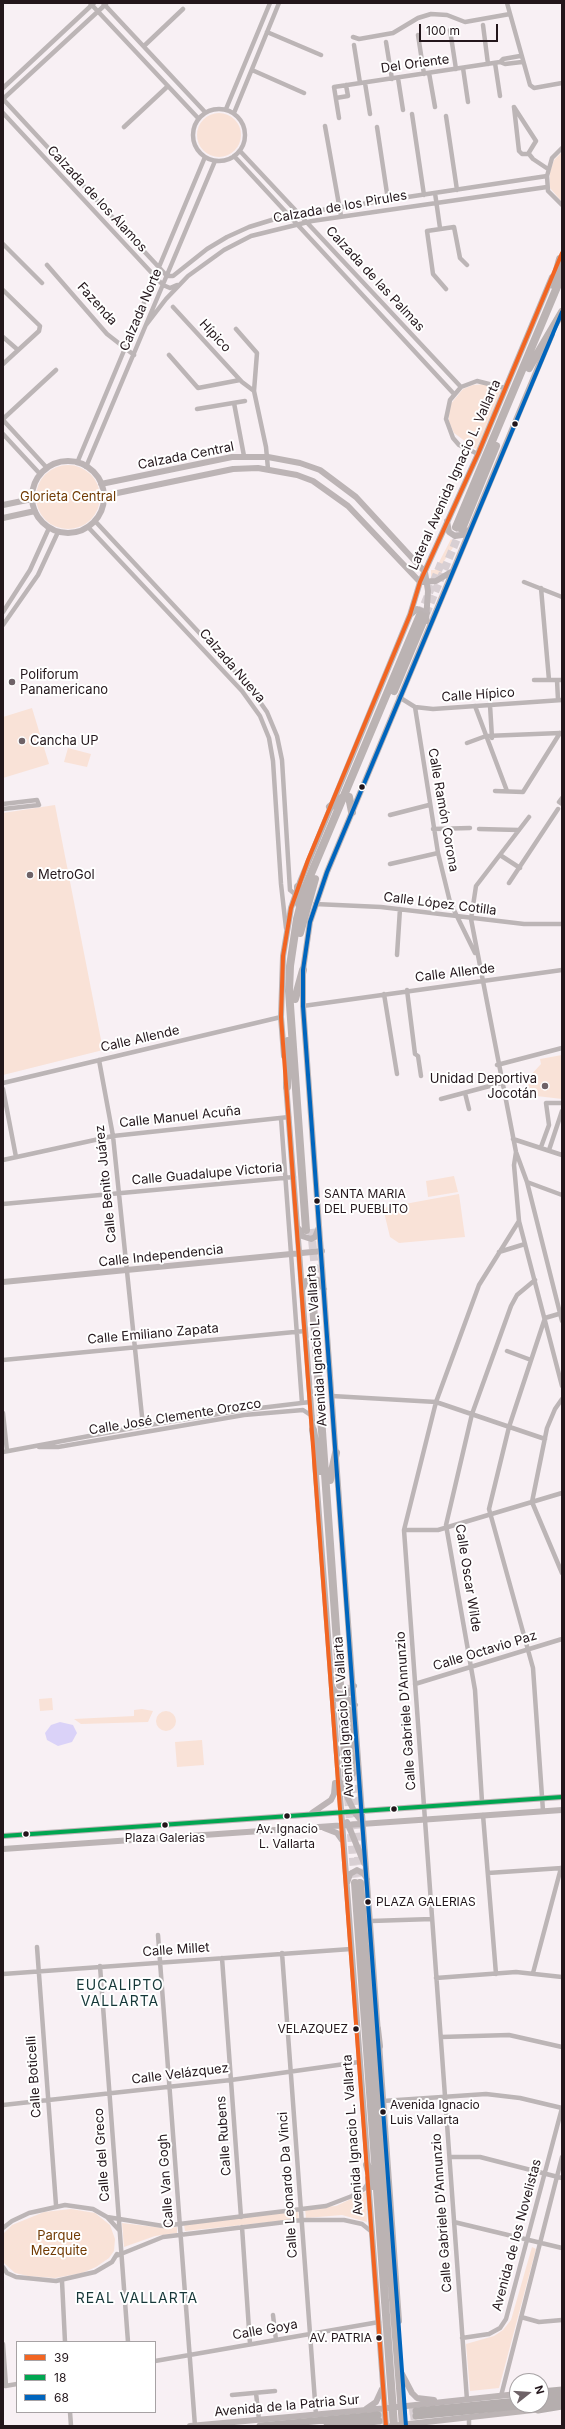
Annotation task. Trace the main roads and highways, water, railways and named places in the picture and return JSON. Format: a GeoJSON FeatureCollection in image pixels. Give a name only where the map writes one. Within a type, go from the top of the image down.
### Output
{"type":"FeatureCollection","features":[{"type":"Feature","properties":{"kind":"highway"},"geometry":{"type":"LineString","coordinates":[[546,312],[561,256]]}},
{"type":"Feature","properties":{"kind":"highway","name":"Avenida Ignacio L. Vallarta"},"geometry":{"type":"LineString","coordinates":[[562,275],[546,312],[463,528],[562,289]]}},
{"type":"Feature","properties":{"kind":"highway"},"geometry":{"type":"LineString","coordinates":[[529,368],[562,312]]}},
{"type":"Feature","properties":{"kind":"highway"},"geometry":{"type":"LineString","coordinates":[[346,797],[312,887],[301,927],[295,972],[295,999],[309,1229],[291,1019],[290,966],[299,913],[306,888],[424,615]]}},
{"type":"Feature","properties":{"kind":"highway"},"geometry":{"type":"LineString","coordinates":[[330,807],[346,797]]}},
{"type":"Feature","properties":{"kind":"highway"},"geometry":{"type":"LineString","coordinates":[[346,797],[352,812]]}},
{"type":"Feature","properties":{"kind":"highway"},"geometry":{"type":"LineString","coordinates":[[297,891],[299,913]]}},
{"type":"Feature","properties":{"kind":"highway"},"geometry":{"type":"LineString","coordinates":[[295,999],[303,970]]}},
{"type":"Feature","properties":{"kind":"highway"},"geometry":{"type":"LineString","coordinates":[[287,1087],[291,1019]]}},
{"type":"Feature","properties":{"kind":"highway","name":"Avenida Ignacio L. Vallarta"},"geometry":{"type":"LineString","coordinates":[[318,1290],[330,1480],[343,1686],[327,1510],[318,1290]]}},
{"type":"Feature","properties":{"kind":"highway"},"geometry":{"type":"LineString","coordinates":[[313,1430],[327,1510]]}},
{"type":"Feature","properties":{"kind":"highway"},"geometry":{"type":"LineString","coordinates":[[330,1480],[336,1453]]}},
{"type":"Feature","properties":{"kind":"highway","name":"Avenida Ignacio L. Vallarta"},"geometry":{"type":"LineString","coordinates":[[345,1710],[349,1774]]}},
{"type":"Feature","properties":{"kind":"highway","name":"Avenida Ignacio L. Vallarta"},"geometry":{"type":"LineString","coordinates":[[394,2426],[390,2299],[361,1882],[378,2202],[390,2299],[405,2425]]}},
{"type":"Feature","properties":{"kind":"highway"},"geometry":{"type":"LineString","coordinates":[[367,1971],[379,2046]]}},
{"type":"Feature","properties":{"kind":"highway"},"geometry":{"type":"LineString","coordinates":[[367,2165],[378,2202]]}},
{"type":"Feature","properties":{"kind":"highway"},"geometry":{"type":"LineString","coordinates":[[389,2189],[390,2299]]}},
{"type":"Feature","properties":{"kind":"main road"},"geometry":{"type":"LineString","coordinates":[[549,2391],[562,2390]]}},
{"type":"Feature","properties":{"kind":"main road"},"geometry":{"type":"LineString","coordinates":[[549,2397],[562,2395]]}},
{"type":"Feature","properties":{"kind":"main road"},"geometry":{"type":"LineString","coordinates":[[549,2405],[562,2401]]}},
{"type":"Feature","properties":{"kind":"main road"},"geometry":{"type":"LineString","coordinates":[[509,2402],[416,2414],[509,2407]]}},
{"type":"Feature","properties":{"kind":"main road"},"geometry":{"type":"LineString","coordinates":[[549,2407],[562,2407]]}},
{"type":"Feature","properties":{"kind":"main road"},"geometry":{"type":"LineString","coordinates":[[259,2423],[378,2418],[327,2426]]}},
{"type":"Feature","properties":{"kind":"tunnel"},"geometry":{"type":"LineString","coordinates":[[426,614],[461,529]]}},
{"type":"Feature","properties":{"kind":"tunnel"},"geometry":{"type":"LineString","coordinates":[[420,615],[442,561]]}},
{"type":"Feature","properties":{"kind":"tunnel"},"geometry":{"type":"LineString","coordinates":[[311,1229],[317,1290]]}},
{"type":"Feature","properties":{"kind":"tunnel"},"geometry":{"type":"LineString","coordinates":[[346,1685],[348,1710]]}},
{"type":"Feature","properties":{"kind":"tunnel"},"geometry":{"type":"LineString","coordinates":[[352,1773],[360,1883]]}},
{"type":"Feature","properties":{"kind":"tunnel"},"geometry":{"type":"LineString","coordinates":[[346,1774],[355,1883]]}},
{"type":"Feature","properties":{"kind":"tunnel"},"geometry":{"type":"LineString","coordinates":[[378,2415],[416,2411]]}},
{"type":"Feature","properties":{"kind":"tunnel"},"geometry":{"type":"LineString","coordinates":[[379,2421],[416,2416]]}},
{"type":"Feature","properties":{"kind":"place","name":"Poliforum Panamericano"},"geometry":{"type":"Point","coordinates":[12,682]}},
{"type":"Feature","properties":{"kind":"place","name":"Cancha UP"},"geometry":{"type":"Point","coordinates":[22,741]}},
{"type":"Feature","properties":{"kind":"place","name":"MetroGol"},"geometry":{"type":"Point","coordinates":[30,875]}},
{"type":"Feature","properties":{"kind":"place","name":"Unidad Deportiva Jocotán"},"geometry":{"type":"Point","coordinates":[545,1086]}},
{"type":"Feature","properties":{"kind":"place","name":"SANTA MARIA DEL PUEBLITO"},"geometry":{"type":"Point","coordinates":[317,1201]}},
{"type":"Feature","properties":{"kind":"place","name":"Av. Ignacio L. Vallarta"},"geometry":{"type":"Point","coordinates":[287,1816]}},
{"type":"Feature","properties":{"kind":"place","name":"Plaza Galerias"},"geometry":{"type":"Point","coordinates":[165,1825]}},
{"type":"Feature","properties":{"kind":"place","name":"PLAZA GALERIAS"},"geometry":{"type":"Point","coordinates":[368,1902]}},
{"type":"Feature","properties":{"kind":"place","name":"VELAZQUEZ"},"geometry":{"type":"Point","coordinates":[356,2029]}},
{"type":"Feature","properties":{"kind":"place","name":"Avenida Ignacio Luis Vallarta"},"geometry":{"type":"Point","coordinates":[383,2112]}},
{"type":"Feature","properties":{"kind":"place","name":"AV. PATRIA"},"geometry":{"type":"Point","coordinates":[379,2338]}},
{"type":"Feature","properties":{"kind":"district","name":"EUCALIPTO VALLARTA"},"geometry":{"type":"Point","coordinates":[120,1994]}},
{"type":"Feature","properties":{"kind":"district","name":"REAL VALLARTA"},"geometry":{"type":"Point","coordinates":[137,2299]}},
{"type":"Feature","properties":{"kind":"park label","name":"Glorieta Central"},"geometry":{"type":"Point","coordinates":[68,497]}},
{"type":"Feature","properties":{"kind":"park label","name":"Parque Mezquite"},"geometry":{"type":"Point","coordinates":[59,2244]}}]}
